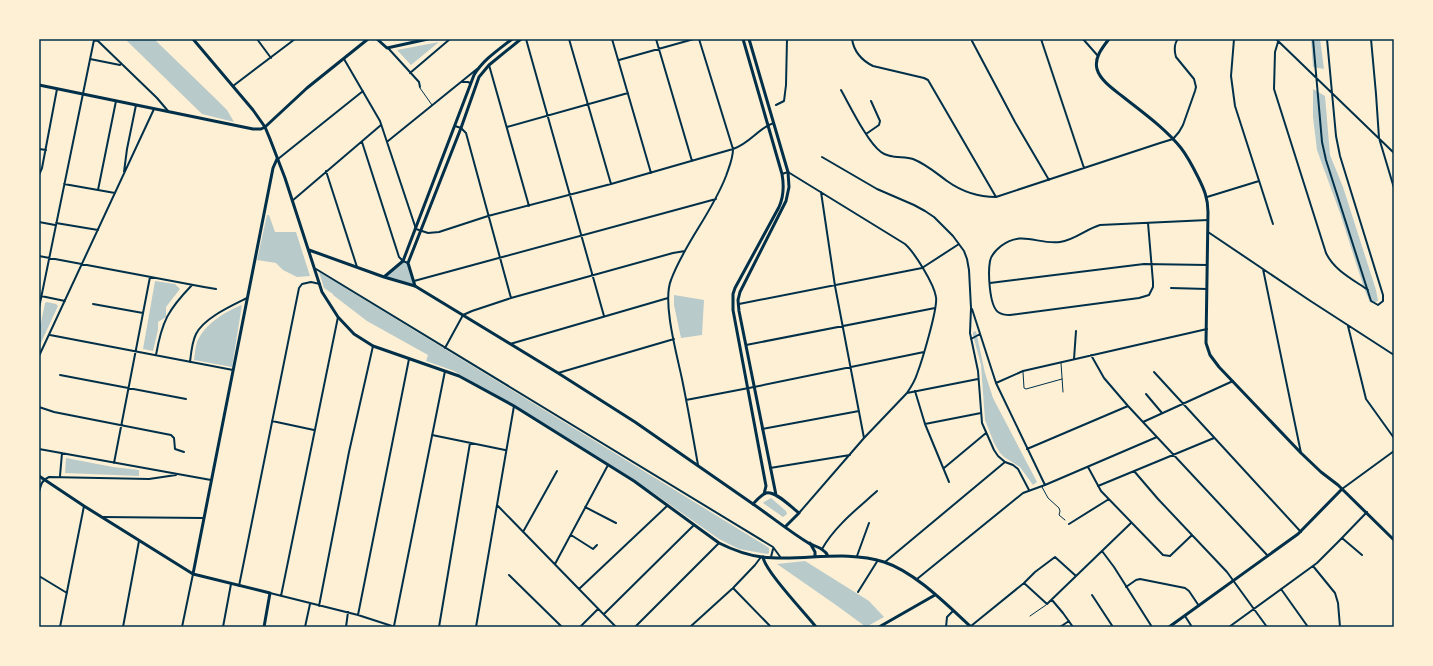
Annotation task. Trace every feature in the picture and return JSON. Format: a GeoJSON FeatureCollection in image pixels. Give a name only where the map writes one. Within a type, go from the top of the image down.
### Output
{"type":"FeatureCollection","features":[{"type":"Feature","properties":{"kind":"main road"},"geometry":{"type":"LineString","coordinates":[[193,39],[258,116],[265,127],[326,300],[354,334],[373,346],[465,378],[514,406],[634,481],[719,543],[740,552],[762,557],[856,557],[885,562],[900,568],[917,579],[971,627]]}},
{"type":"Feature","properties":{"kind":"main road"},"geometry":{"type":"LineString","coordinates":[[39,85],[253,129],[261,129],[307,88],[368,39]]}},
{"type":"Feature","properties":{"kind":"main road"},"geometry":{"type":"LineString","coordinates":[[377,39],[387,48],[428,39]]}},
{"type":"Feature","properties":{"kind":"main road"},"geometry":{"type":"LineString","coordinates":[[384,277],[403,262],[470,84],[478,68],[512,39]]}},
{"type":"Feature","properties":{"kind":"main road"},"geometry":{"type":"LineString","coordinates":[[743,39],[782,174],[784,187],[782,201],[734,288],[733,294],[733,310],[766,486],[764,494],[753,504]]}},
{"type":"Feature","properties":{"kind":"main road"},"geometry":{"type":"LineString","coordinates":[[749,39],[788,172],[789,187],[786,201],[740,292],[738,304],[776,495]]}},
{"type":"Feature","properties":{"kind":"main road"},"geometry":{"type":"LineString","coordinates":[[1109,39],[1098,56],[1097,66],[1099,74],[1181,148],[1188,157],[1207,197],[1206,343],[1210,355],[1301,453],[1342,489],[1394,540]]}},
{"type":"Feature","properties":{"kind":"main road"},"geometry":{"type":"LineString","coordinates":[[415,286],[408,263],[461,128],[479,77],[489,65],[518,40]]}},
{"type":"Feature","properties":{"kind":"main road"},"geometry":{"type":"LineString","coordinates":[[193,574],[273,168],[277,160]]}},
{"type":"Feature","properties":{"kind":"main road"},"geometry":{"type":"LineString","coordinates":[[309,250],[384,277],[415,286],[635,422],[810,544],[822,549],[828,556]]}},
{"type":"Feature","properties":{"kind":"main road"},"geometry":{"type":"LineString","coordinates":[[39,476],[101,517],[193,574],[270,593],[264,627]]}},
{"type":"Feature","properties":{"kind":"main road"},"geometry":{"type":"LineString","coordinates":[[1169,627],[1301,532],[1342,489]]}},
{"type":"Feature","properties":{"kind":"main road"},"geometry":{"type":"LineString","coordinates":[[764,494],[771,493],[776,495],[799,513],[785,527]]}},
{"type":"Feature","properties":{"kind":"main road"},"geometry":{"type":"LineString","coordinates":[[810,544],[815,552],[815,556]]}},
{"type":"Feature","properties":{"kind":"main road"},"geometry":{"type":"LineString","coordinates":[[762,557],[772,574],[816,627]]}},
{"type":"Feature","properties":{"kind":"main road"},"geometry":{"type":"LineString","coordinates":[[879,627],[935,595]]}},
{"type":"Feature","properties":{"kind":"street"},"geometry":{"type":"LineString","coordinates":[[257,39],[271,58]]}},
{"type":"Feature","properties":{"kind":"street"},"geometry":{"type":"LineString","coordinates":[[233,86],[295,39]]}},
{"type":"Feature","properties":{"kind":"street"},"geometry":{"type":"LineString","coordinates":[[410,73],[450,39]]}},
{"type":"Feature","properties":{"kind":"street"},"geometry":{"type":"LineString","coordinates":[[526,39],[604,316]]}},
{"type":"Feature","properties":{"kind":"street"},"geometry":{"type":"LineString","coordinates":[[569,39],[611,184]]}},
{"type":"Feature","properties":{"kind":"street"},"geometry":{"type":"LineString","coordinates":[[612,39],[651,173]]}},
{"type":"Feature","properties":{"kind":"street"},"geometry":{"type":"LineString","coordinates":[[656,39],[692,161]]}},
{"type":"Feature","properties":{"kind":"street"},"geometry":{"type":"LineString","coordinates":[[619,60],[694,39]]}},
{"type":"Feature","properties":{"kind":"street"},"geometry":{"type":"LineString","coordinates":[[698,467],[674,339],[668,298],[670,280],[685,250],[716,199],[732,160],[733,150],[700,39]]}},
{"type":"Feature","properties":{"kind":"street"},"geometry":{"type":"LineString","coordinates":[[776,104],[784,101],[786,85],[787,39]]}},
{"type":"Feature","properties":{"kind":"street"},"geometry":{"type":"LineString","coordinates":[[852,39],[855,52],[868,64],[928,80],[996,197]]}},
{"type":"Feature","properties":{"kind":"street"},"geometry":{"type":"LineString","coordinates":[[1041,39],[1084,168]]}},
{"type":"Feature","properties":{"kind":"street"},"geometry":{"type":"LineString","coordinates":[[1082,39],[1098,56]]}},
{"type":"Feature","properties":{"kind":"street"},"geometry":{"type":"LineString","coordinates":[[841,90],[866,134],[880,152],[885,155],[907,157],[916,160],[958,188],[982,196],[996,197],[1172,139],[1183,125],[1196,87],[1194,79],[1175,53],[1174,47],[1178,39]]}},
{"type":"Feature","properties":{"kind":"street"},"geometry":{"type":"LineString","coordinates":[[1234,39],[1231,76],[1235,106],[1273,224]]}},
{"type":"Feature","properties":{"kind":"street"},"geometry":{"type":"LineString","coordinates":[[1276,39],[1394,153]]}},
{"type":"Feature","properties":{"kind":"street"},"geometry":{"type":"LineString","coordinates":[[1313,39],[1322,142],[1326,160],[1371,301],[1376,305],[1383,301],[1383,295],[1340,156],[1336,136],[1327,39]]}},
{"type":"Feature","properties":{"kind":"street"},"geometry":{"type":"LineString","coordinates":[[1371,39],[1378,138],[1394,188]]}},
{"type":"Feature","properties":{"kind":"street"},"geometry":{"type":"LineString","coordinates":[[39,308],[95,40],[98,41],[157,98],[168,112]]}},
{"type":"Feature","properties":{"kind":"street"},"geometry":{"type":"LineString","coordinates":[[972,41],[1015,122],[1049,180]]}},
{"type":"Feature","properties":{"kind":"street"},"geometry":{"type":"LineString","coordinates":[[1278,42],[1275,58],[1274,89],[1326,252],[1334,266],[1368,290]]}},
{"type":"Feature","properties":{"kind":"street"},"geometry":{"type":"LineString","coordinates":[[387,48],[419,82],[420,87]]}},
{"type":"Feature","properties":{"kind":"street"},"geometry":{"type":"LineString","coordinates":[[90,59],[122,65]]}},
{"type":"Feature","properties":{"kind":"street"},"geometry":{"type":"LineString","coordinates":[[344,59],[382,125],[416,229],[428,233],[439,232],[488,216],[733,150],[746,144],[767,125],[774,123]]}},
{"type":"Feature","properties":{"kind":"street"},"geometry":{"type":"LineString","coordinates":[[489,65],[529,206]]}},
{"type":"Feature","properties":{"kind":"street"},"geometry":{"type":"LineString","coordinates":[[388,141],[478,68]]}},
{"type":"Feature","properties":{"kind":"street"},"geometry":{"type":"LineString","coordinates":[[460,82],[468,82],[470,84]]}},
{"type":"Feature","properties":{"kind":"street"},"geometry":{"type":"LineString","coordinates":[[39,175],[46,150],[57,89]]}},
{"type":"Feature","properties":{"kind":"street"},"geometry":{"type":"LineString","coordinates":[[277,160],[363,91]]}},
{"type":"Feature","properties":{"kind":"street"},"geometry":{"type":"LineString","coordinates":[[507,127],[628,93]]}},
{"type":"Feature","properties":{"kind":"street"},"geometry":{"type":"LineString","coordinates":[[98,190],[116,101]]}},
{"type":"Feature","properties":{"kind":"street"},"geometry":{"type":"LineString","coordinates":[[866,134],[879,125],[880,121],[871,101]]}},
{"type":"Feature","properties":{"kind":"street"},"geometry":{"type":"LineString","coordinates":[[124,175],[127,149],[136,105]]}},
{"type":"Feature","properties":{"kind":"street"},"geometry":{"type":"LineString","coordinates":[[39,356],[154,109]]}},
{"type":"Feature","properties":{"kind":"street"},"geometry":{"type":"LineString","coordinates":[[292,201],[382,125]]}},
{"type":"Feature","properties":{"kind":"street"},"geometry":{"type":"LineString","coordinates":[[455,126],[461,128],[466,133],[511,298]]}},
{"type":"Feature","properties":{"kind":"street"},"geometry":{"type":"LineString","coordinates":[[362,142],[399,257],[403,262],[408,263]]}},
{"type":"Feature","properties":{"kind":"street"},"geometry":{"type":"LineString","coordinates":[[39,149],[46,150]]}},
{"type":"Feature","properties":{"kind":"street"},"geometry":{"type":"LineString","coordinates":[[822,157],[877,190],[925,211],[953,236],[959,244],[967,259],[971,308],[970,333],[978,379],[982,423],[998,456],[1005,462],[1018,469],[1029,490]]}},
{"type":"Feature","properties":{"kind":"street"},"geometry":{"type":"LineString","coordinates":[[326,171],[357,267]]}},
{"type":"Feature","properties":{"kind":"street"},"geometry":{"type":"LineString","coordinates":[[782,174],[788,172],[905,244],[916,256],[936,297],[935,308],[918,374],[907,393],[864,438],[851,455],[799,513]]}},
{"type":"Feature","properties":{"kind":"street"},"geometry":{"type":"LineString","coordinates":[[1207,197],[1259,181]]}},
{"type":"Feature","properties":{"kind":"street"},"geometry":{"type":"LineString","coordinates":[[64,184],[115,193]]}},
{"type":"Feature","properties":{"kind":"street"},"geometry":{"type":"LineString","coordinates":[[821,191],[834,286],[864,438]]}},
{"type":"Feature","properties":{"kind":"street"},"geometry":{"type":"LineString","coordinates":[[414,281],[716,199]]}},
{"type":"Feature","properties":{"kind":"street"},"geometry":{"type":"LineString","coordinates":[[1148,223],[1153,287],[1149,295],[1144,297],[1010,315],[998,312],[994,308],[990,283],[992,256],[1001,247],[1014,240],[1029,238],[1049,242],[1062,242],[1077,236],[1094,226],[1100,225],[1208,220]]}},
{"type":"Feature","properties":{"kind":"street"},"geometry":{"type":"LineString","coordinates":[[39,222],[98,230]]}},
{"type":"Feature","properties":{"kind":"street"},"geometry":{"type":"LineString","coordinates":[[1207,231],[1394,355]]}},
{"type":"Feature","properties":{"kind":"street"},"geometry":{"type":"LineString","coordinates":[[738,304],[922,268],[959,244]]}},
{"type":"Feature","properties":{"kind":"street"},"geometry":{"type":"LineString","coordinates":[[445,348],[463,315],[482,307],[685,250]]}},
{"type":"Feature","properties":{"kind":"street"},"geometry":{"type":"LineString","coordinates":[[39,256],[216,289]]}},
{"type":"Feature","properties":{"kind":"street"},"geometry":{"type":"LineString","coordinates":[[990,283],[1152,264],[1207,265]]}},
{"type":"Feature","properties":{"kind":"street"},"geometry":{"type":"LineString","coordinates":[[1263,268],[1301,453]]}},
{"type":"Feature","properties":{"kind":"street"},"geometry":{"type":"LineString","coordinates":[[316,269],[773,547],[782,558]]}},
{"type":"Feature","properties":{"kind":"street"},"geometry":{"type":"LineString","coordinates":[[114,463],[150,277]]}},
{"type":"Feature","properties":{"kind":"street"},"geometry":{"type":"LineString","coordinates":[[239,586],[299,288],[302,284],[306,283],[320,284]]}},
{"type":"Feature","properties":{"kind":"street"},"geometry":{"type":"LineString","coordinates":[[156,355],[163,323],[174,305],[192,285]]}},
{"type":"Feature","properties":{"kind":"street"},"geometry":{"type":"LineString","coordinates":[[39,288],[43,289]]}},
{"type":"Feature","properties":{"kind":"street"},"geometry":{"type":"LineString","coordinates":[[1171,288],[1207,289]]}},
{"type":"Feature","properties":{"kind":"street"},"geometry":{"type":"LineString","coordinates":[[41,296],[65,301]]}},
{"type":"Feature","properties":{"kind":"street"},"geometry":{"type":"LineString","coordinates":[[190,362],[196,334],[206,321],[247,298]]}},
{"type":"Feature","properties":{"kind":"street"},"geometry":{"type":"LineString","coordinates":[[509,344],[668,298]]}},
{"type":"Feature","properties":{"kind":"street"},"geometry":{"type":"LineString","coordinates":[[93,304],[143,313]]}},
{"type":"Feature","properties":{"kind":"street"},"geometry":{"type":"LineString","coordinates":[[746,345],[935,308]]}},
{"type":"Feature","properties":{"kind":"street"},"geometry":{"type":"LineString","coordinates":[[971,308],[996,383],[1043,485]]}},
{"type":"Feature","properties":{"kind":"street"},"geometry":{"type":"LineString","coordinates":[[281,596],[338,316]]}},
{"type":"Feature","properties":{"kind":"street"},"geometry":{"type":"LineString","coordinates":[[1348,325],[1366,399],[1394,438]]}},
{"type":"Feature","properties":{"kind":"street"},"geometry":{"type":"LineString","coordinates":[[996,383],[1023,371],[1207,329]]}},
{"type":"Feature","properties":{"kind":"street"},"geometry":{"type":"LineString","coordinates":[[1074,359],[1076,331]]}},
{"type":"Feature","properties":{"kind":"street"},"geometry":{"type":"LineString","coordinates":[[971,339],[980,333]]}},
{"type":"Feature","properties":{"kind":"street"},"geometry":{"type":"LineString","coordinates":[[50,335],[233,370]]}},
{"type":"Feature","properties":{"kind":"street"},"geometry":{"type":"LineString","coordinates":[[558,373],[674,339]]}},
{"type":"Feature","properties":{"kind":"street"},"geometry":{"type":"LineString","coordinates":[[319,606],[349,452],[373,346]]}},
{"type":"Feature","properties":{"kind":"street"},"geometry":{"type":"LineString","coordinates":[[686,400],[924,352]]}},
{"type":"Feature","properties":{"kind":"street"},"geometry":{"type":"LineString","coordinates":[[1091,355],[1104,378],[1128,406],[1268,556]]}},
{"type":"Feature","properties":{"kind":"street"},"geometry":{"type":"LineString","coordinates":[[358,615],[409,359]]}},
{"type":"Feature","properties":{"kind":"street"},"geometry":{"type":"LineString","coordinates":[[270,593],[310,604],[348,612],[395,627],[445,371]]}},
{"type":"Feature","properties":{"kind":"street"},"geometry":{"type":"LineString","coordinates":[[1154,372],[1301,532]]}},
{"type":"Feature","properties":{"kind":"street"},"geometry":{"type":"LineString","coordinates":[[60,375],[186,399]]}},
{"type":"Feature","properties":{"kind":"street"},"geometry":{"type":"LineString","coordinates":[[907,393],[978,379]]}},
{"type":"Feature","properties":{"kind":"street"},"geometry":{"type":"LineString","coordinates":[[1143,422],[1233,381]]}},
{"type":"Feature","properties":{"kind":"street"},"geometry":{"type":"LineString","coordinates":[[915,392],[925,424],[949,482]]}},
{"type":"Feature","properties":{"kind":"street"},"geometry":{"type":"LineString","coordinates":[[1146,394],[1162,413]]}},
{"type":"Feature","properties":{"kind":"street"},"geometry":{"type":"LineString","coordinates":[[476,627],[505,450],[514,406]]}},
{"type":"Feature","properties":{"kind":"street"},"geometry":{"type":"LineString","coordinates":[[1027,449],[1128,406]]}},
{"type":"Feature","properties":{"kind":"street"},"geometry":{"type":"LineString","coordinates":[[39,407],[54,412],[171,435],[174,438],[175,449],[184,452]]}},
{"type":"Feature","properties":{"kind":"street"},"geometry":{"type":"LineString","coordinates":[[762,429],[858,411]]}},
{"type":"Feature","properties":{"kind":"street"},"geometry":{"type":"LineString","coordinates":[[925,424],[981,413]]}},
{"type":"Feature","properties":{"kind":"street"},"geometry":{"type":"LineString","coordinates":[[272,421],[314,430]]}},
{"type":"Feature","properties":{"kind":"street"},"geometry":{"type":"LineString","coordinates":[[944,468],[986,433]]}},
{"type":"Feature","properties":{"kind":"street"},"geometry":{"type":"LineString","coordinates":[[432,435],[505,450]]}},
{"type":"Feature","properties":{"kind":"street"},"geometry":{"type":"LineString","coordinates":[[917,579],[1023,492],[1088,467],[1156,437]]}},
{"type":"Feature","properties":{"kind":"street"},"geometry":{"type":"LineString","coordinates":[[1098,486],[1214,438]]}},
{"type":"Feature","properties":{"kind":"street"},"geometry":{"type":"LineString","coordinates":[[439,627],[470,443]]}},
{"type":"Feature","properties":{"kind":"street"},"geometry":{"type":"LineString","coordinates":[[39,449],[211,480]]}},
{"type":"Feature","properties":{"kind":"street"},"geometry":{"type":"LineString","coordinates":[[1342,489],[1394,451]]}},
{"type":"Feature","properties":{"kind":"street"},"geometry":{"type":"LineString","coordinates":[[60,477],[62,453]]}},
{"type":"Feature","properties":{"kind":"street"},"geometry":{"type":"LineString","coordinates":[[770,468],[851,455]]}},
{"type":"Feature","properties":{"kind":"street"},"geometry":{"type":"LineString","coordinates":[[885,562],[1005,462]]}},
{"type":"Feature","properties":{"kind":"street"},"geometry":{"type":"LineString","coordinates":[[555,564],[608,464]]}},
{"type":"Feature","properties":{"kind":"street"},"geometry":{"type":"LineString","coordinates":[[1088,467],[1098,486],[1109,499],[1165,557],[1170,556],[1192,535]]}},
{"type":"Feature","properties":{"kind":"street"},"geometry":{"type":"LineString","coordinates":[[524,532],[557,471]]}},
{"type":"Feature","properties":{"kind":"street"},"geometry":{"type":"LineString","coordinates":[[1134,471],[1234,580],[1267,627]]}},
{"type":"Feature","properties":{"kind":"street"},"geometry":{"type":"LineString","coordinates":[[39,492],[44,479],[49,477],[149,479],[177,474]]}},
{"type":"Feature","properties":{"kind":"street"},"geometry":{"type":"LineString","coordinates":[[822,549],[827,541],[852,514],[877,491]]}},
{"type":"Feature","properties":{"kind":"street"},"geometry":{"type":"LineString","coordinates":[[1069,524],[1109,499]]}},
{"type":"Feature","properties":{"kind":"street"},"geometry":{"type":"LineString","coordinates":[[496,504],[616,627]]}},
{"type":"Feature","properties":{"kind":"street"},"geometry":{"type":"LineString","coordinates":[[579,589],[667,505]]}},
{"type":"Feature","properties":{"kind":"street"},"geometry":{"type":"LineString","coordinates":[[60,627],[84,506]]}},
{"type":"Feature","properties":{"kind":"street"},"geometry":{"type":"LineString","coordinates":[[586,507],[616,523]]}},
{"type":"Feature","properties":{"kind":"street"},"geometry":{"type":"LineString","coordinates":[[1229,627],[1313,566],[1366,512]]}},
{"type":"Feature","properties":{"kind":"street"},"geometry":{"type":"LineString","coordinates":[[101,517],[204,518]]}},
{"type":"Feature","properties":{"kind":"street"},"geometry":{"type":"LineString","coordinates":[[856,557],[869,522]]}},
{"type":"Feature","properties":{"kind":"street"},"geometry":{"type":"LineString","coordinates":[[1024,583],[1047,604],[1131,522]]}},
{"type":"Feature","properties":{"kind":"street"},"geometry":{"type":"LineString","coordinates":[[604,614],[694,525]]}},
{"type":"Feature","properties":{"kind":"street"},"geometry":{"type":"LineString","coordinates":[[571,535],[593,549],[597,545]]}},
{"type":"Feature","properties":{"kind":"street"},"geometry":{"type":"LineString","coordinates":[[1342,538],[1362,556]]}},
{"type":"Feature","properties":{"kind":"street"},"geometry":{"type":"LineString","coordinates":[[123,627],[139,541]]}},
{"type":"Feature","properties":{"kind":"street"},"geometry":{"type":"LineString","coordinates":[[635,627],[719,543]]}},
{"type":"Feature","properties":{"kind":"street"},"geometry":{"type":"LineString","coordinates":[[772,558],[773,547]]}},
{"type":"Feature","properties":{"kind":"street"},"geometry":{"type":"LineString","coordinates":[[1102,551],[1152,627]]}},
{"type":"Feature","properties":{"kind":"street"},"geometry":{"type":"LineString","coordinates":[[690,627],[733,588],[762,557]]}},
{"type":"Feature","properties":{"kind":"street"},"geometry":{"type":"LineString","coordinates":[[971,627],[1035,572],[1055,557],[1076,576]]}},
{"type":"Feature","properties":{"kind":"street"},"geometry":{"type":"LineString","coordinates":[[858,592],[878,560]]}},
{"type":"Feature","properties":{"kind":"street"},"geometry":{"type":"LineString","coordinates":[[1313,566],[1336,593],[1340,627]]}},
{"type":"Feature","properties":{"kind":"street"},"geometry":{"type":"LineString","coordinates":[[182,627],[193,574]]}},
{"type":"Feature","properties":{"kind":"street"},"geometry":{"type":"LineString","coordinates":[[509,575],[562,627]]}},
{"type":"Feature","properties":{"kind":"street"},"geometry":{"type":"LineString","coordinates":[[39,576],[67,593]]}},
{"type":"Feature","properties":{"kind":"street"},"geometry":{"type":"LineString","coordinates":[[1126,587],[1140,579],[1185,588],[1189,591],[1199,606]]}},
{"type":"Feature","properties":{"kind":"street"},"geometry":{"type":"LineString","coordinates":[[223,627],[231,584]]}},
{"type":"Feature","properties":{"kind":"street"},"geometry":{"type":"LineString","coordinates":[[733,588],[771,627]]}},
{"type":"Feature","properties":{"kind":"street"},"geometry":{"type":"LineString","coordinates":[[1281,589],[1308,627]]}},
{"type":"Feature","properties":{"kind":"street"},"geometry":{"type":"LineString","coordinates":[[1092,595],[1112,627]]}},
{"type":"Feature","properties":{"kind":"street"},"geometry":{"type":"LineString","coordinates":[[1052,600],[1073,627]]}},
{"type":"Feature","properties":{"kind":"street"},"geometry":{"type":"LineString","coordinates":[[305,627],[310,604]]}},
{"type":"Feature","properties":{"kind":"street"},"geometry":{"type":"LineString","coordinates":[[580,627],[598,608]]}},
{"type":"Feature","properties":{"kind":"street"},"geometry":{"type":"LineString","coordinates":[[946,627],[947,617],[953,611]]}},
{"type":"Feature","properties":{"kind":"street"},"geometry":{"type":"LineString","coordinates":[[346,627],[348,612]]}},
{"type":"Feature","properties":{"kind":"street"},"geometry":{"type":"LineString","coordinates":[[1185,616],[1192,627]]}},
{"type":"Feature","properties":{"kind":"street"},"geometry":{"type":"LineString","coordinates":[[1060,627],[1069,621]]}},
{"type":"Feature","properties":{"kind":"lane"},"geometry":{"type":"LineString","coordinates":[[420,87],[432,105]]}},
{"type":"Feature","properties":{"kind":"lane"},"geometry":{"type":"LineString","coordinates":[[1061,362],[1063,392]]}},
{"type":"Feature","properties":{"kind":"lane"},"geometry":{"type":"LineString","coordinates":[[1023,371],[1024,388],[1026,389],[1062,379]]}},
{"type":"Feature","properties":{"kind":"lane"},"geometry":{"type":"LineString","coordinates":[[1043,485],[1048,498],[1059,508],[1059,515],[1065,520]]}},
{"type":"Feature","properties":{"kind":"lane"},"geometry":{"type":"LineString","coordinates":[[1030,616],[1047,604]]}},
{"type":"Feature","properties":{"kind":"shaded area"},"geometry":{"type":"Polygon","coordinates":[[[125,39],[154,39],[227,110],[234,122],[202,114],[125,39]]]}},
{"type":"Feature","properties":{"kind":"shaded area"},"geometry":{"type":"Polygon","coordinates":[[[1311,39],[1320,39],[1324,69],[1313,67],[1311,39]]]}},
{"type":"Feature","properties":{"kind":"shaded area"},"geometry":{"type":"Polygon","coordinates":[[[439,42],[411,65],[397,50],[439,42]]]}},
{"type":"Feature","properties":{"kind":"shaded area"},"geometry":{"type":"Polygon","coordinates":[[[1313,89],[1325,96],[1330,155],[1343,187],[1376,290],[1378,301],[1373,303],[1370,302],[1364,288],[1340,213],[1317,150],[1313,117],[1313,89]]]}},
{"type":"Feature","properties":{"kind":"shaded area"},"geometry":{"type":"Polygon","coordinates":[[[267,215],[269,215],[275,232],[296,232],[310,276],[297,277],[283,270],[276,263],[257,260],[267,215]]]}},
{"type":"Feature","properties":{"kind":"shaded area"},"geometry":{"type":"Polygon","coordinates":[[[403,261],[408,263],[415,286],[384,277],[403,261]]]}},
{"type":"Feature","properties":{"kind":"shaded area"},"geometry":{"type":"Polygon","coordinates":[[[319,272],[766,546],[769,548],[769,553],[767,554],[739,549],[719,539],[652,492],[454,371],[426,361],[428,355],[367,321],[324,288],[319,272]]]}},
{"type":"Feature","properties":{"kind":"shaded area"},"geometry":{"type":"Polygon","coordinates":[[[155,281],[175,284],[180,289],[166,307],[166,317],[158,322],[158,330],[153,351],[143,349],[155,281]]]}},
{"type":"Feature","properties":{"kind":"shaded area"},"geometry":{"type":"Polygon","coordinates":[[[674,295],[704,300],[702,335],[681,338],[674,305],[674,295]]]}},
{"type":"Feature","properties":{"kind":"shaded area"},"geometry":{"type":"Polygon","coordinates":[[[47,302],[58,306],[39,347],[39,332],[45,303],[47,302]]]}},
{"type":"Feature","properties":{"kind":"shaded area"},"geometry":{"type":"Polygon","coordinates":[[[242,305],[232,367],[194,360],[197,342],[210,324],[228,311],[242,305]]]}},
{"type":"Feature","properties":{"kind":"shaded area"},"geometry":{"type":"Polygon","coordinates":[[[976,331],[985,373],[993,398],[1037,482],[1033,485],[1020,467],[1000,453],[994,443],[985,420],[981,365],[973,335],[973,332],[976,331]]]}},
{"type":"Feature","properties":{"kind":"shaded area"},"geometry":{"type":"Polygon","coordinates":[[[66,458],[113,467],[139,470],[139,476],[65,473],[66,458]]]}},
{"type":"Feature","properties":{"kind":"shaded area"},"geometry":{"type":"Polygon","coordinates":[[[771,498],[786,511],[787,514],[783,517],[763,503],[771,498]]]}},
{"type":"Feature","properties":{"kind":"shaded area"},"geometry":{"type":"Polygon","coordinates":[[[805,561],[869,601],[884,617],[866,627],[777,564],[805,561]]]}}]}
